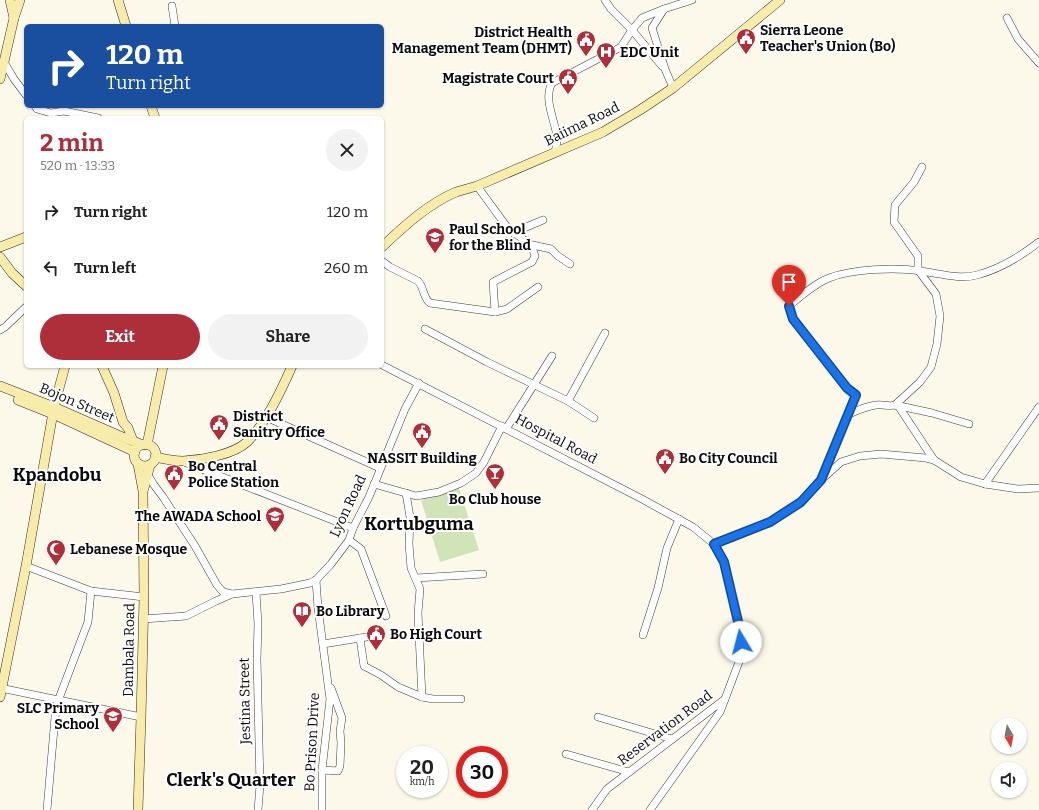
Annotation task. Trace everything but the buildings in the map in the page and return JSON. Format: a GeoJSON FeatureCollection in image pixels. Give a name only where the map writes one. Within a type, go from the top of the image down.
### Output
{"type":"FeatureCollection","features":[{"type":"Feature","properties":{"kind":"street"},"geometry":{"type":"LineString","coordinates":[[10,0],[14,18]]}},
{"type":"Feature","properties":{"kind":"street"},"geometry":{"type":"LineString","coordinates":[[0,79],[14,18],[20,0]]}},
{"type":"Feature","properties":{"kind":"street"},"geometry":{"type":"LineString","coordinates":[[118,0],[125,24]]}},
{"type":"Feature","properties":{"kind":"street"},"geometry":{"type":"LineString","coordinates":[[605,0],[611,9],[632,30],[665,69]]}},
{"type":"Feature","properties":{"kind":"street"},"geometry":{"type":"LineString","coordinates":[[555,153],[557,138],[549,97],[549,89],[552,83],[621,47],[642,18],[692,0]]}},
{"type":"Feature","properties":{"kind":"street","name":"Baiima Road"},"geometry":{"type":"LineString","coordinates":[[384,245],[401,229],[433,204],[456,192],[477,186],[602,132],[673,88],[780,0]]}},
{"type":"Feature","properties":{"kind":"street"},"geometry":{"type":"LineString","coordinates":[[172,6],[175,24]]}},
{"type":"Feature","properties":{"kind":"street"},"geometry":{"type":"LineString","coordinates":[[664,9],[652,28],[665,69],[673,88]]}},
{"type":"Feature","properties":{"kind":"street"},"geometry":{"type":"LineString","coordinates":[[1007,18],[1018,39],[1039,63]]}},
{"type":"Feature","properties":{"kind":"street"},"geometry":{"type":"LineString","coordinates":[[4,62],[14,79],[24,92]]}},
{"type":"Feature","properties":{"kind":"street"},"geometry":{"type":"LineString","coordinates":[[36,108],[51,113],[64,111],[88,116]]}},
{"type":"Feature","properties":{"kind":"street"},"geometry":{"type":"LineString","coordinates":[[897,406],[920,382],[931,367],[937,344],[940,316],[936,294],[918,270],[918,256],[894,222],[895,205],[914,182],[922,167]]}},
{"type":"Feature","properties":{"kind":"street"},"geometry":{"type":"LineString","coordinates":[[477,186],[507,227],[534,250],[532,262],[493,282],[495,312]]}},
{"type":"Feature","properties":{"kind":"street"},"geometry":{"type":"LineString","coordinates":[[514,234],[543,220]]}},
{"type":"Feature","properties":{"kind":"street"},"geometry":{"type":"LineString","coordinates":[[0,246],[24,238]]}},
{"type":"Feature","properties":{"kind":"street"},"geometry":{"type":"LineString","coordinates":[[821,480],[856,395],[847,388],[793,319],[789,306],[811,288],[828,278],[842,274],[890,269],[918,270],[956,277],[977,275],[1006,264],[1023,255],[1039,242]]}},
{"type":"Feature","properties":{"kind":"street"},"geometry":{"type":"LineString","coordinates":[[528,244],[551,249],[570,264]]}},
{"type":"Feature","properties":{"kind":"street"},"geometry":{"type":"LineString","coordinates":[[0,257],[12,273],[24,284]]}},
{"type":"Feature","properties":{"kind":"street"},"geometry":{"type":"LineString","coordinates":[[384,262],[418,281],[422,285],[427,300],[430,303],[495,312],[507,309],[538,287]]}},
{"type":"Feature","properties":{"kind":"street"},"geometry":{"type":"LineString","coordinates":[[0,330],[24,309]]}},
{"type":"Feature","properties":{"kind":"street"},"geometry":{"type":"LineString","coordinates":[[425,329],[487,362],[568,400],[594,418]]}},
{"type":"Feature","properties":{"kind":"street"},"geometry":{"type":"LineString","coordinates":[[568,400],[605,333]]}},
{"type":"Feature","properties":{"kind":"street"},"geometry":{"type":"LineString","coordinates":[[374,484],[416,496],[439,492],[461,483],[476,473],[552,356]]}},
{"type":"Feature","properties":{"kind":"street","name":"Hospital Road"},"geometry":{"type":"LineString","coordinates":[[384,366],[679,519],[693,527],[714,544]]}},
{"type":"Feature","properties":{"kind":"street"},"geometry":{"type":"LineString","coordinates":[[64,368],[53,410],[26,566],[0,691],[142,717]]}},
{"type":"Feature","properties":{"kind":"street"},"geometry":{"type":"LineString","coordinates":[[103,368],[114,392],[123,422],[128,428],[131,445]]}},
{"type":"Feature","properties":{"kind":"street"},"geometry":{"type":"LineString","coordinates":[[153,461],[154,450],[145,445],[163,368]]}},
{"type":"Feature","properties":{"kind":"street"},"geometry":{"type":"LineString","coordinates":[[138,464],[145,466],[153,461],[182,461],[208,457],[236,449],[247,442],[266,416],[291,368]]}},
{"type":"Feature","properties":{"kind":"street","name":"Lyon Road"},"geometry":{"type":"LineString","coordinates":[[316,580],[331,564],[349,540],[353,528],[369,497],[405,409],[419,383]]}},
{"type":"Feature","properties":{"kind":"street","name":"Bojon Street"},"geometry":{"type":"LineString","coordinates":[[0,386],[131,445],[145,445]]}},
{"type":"Feature","properties":{"kind":"street","name":"Bojon Street"},"geometry":{"type":"LineString","coordinates":[[0,392],[53,410]]}},
{"type":"Feature","properties":{"kind":"street"},"geometry":{"type":"LineString","coordinates":[[849,414],[862,408],[878,404],[932,413],[969,424]]}},
{"type":"Feature","properties":{"kind":"street"},"geometry":{"type":"LineString","coordinates":[[897,406],[934,460]]}},
{"type":"Feature","properties":{"kind":"street"},"geometry":{"type":"LineString","coordinates":[[984,484],[1039,407]]}},
{"type":"Feature","properties":{"kind":"street"},"geometry":{"type":"LineString","coordinates":[[266,416],[380,468]]}},
{"type":"Feature","properties":{"kind":"street","name":"Dambala Road"},"geometry":{"type":"LineString","coordinates":[[131,445],[134,457],[138,464],[143,491],[144,597],[142,717],[138,810]]}},
{"type":"Feature","properties":{"kind":"street"},"geometry":{"type":"LineString","coordinates":[[714,544],[770,522],[801,502],[821,480],[841,462],[860,456],[881,454],[926,458],[934,460],[961,477],[984,484],[1018,489],[1039,488]]}},
{"type":"Feature","properties":{"kind":"street","name":"Dambala Road"},"geometry":{"type":"LineString","coordinates":[[143,491],[153,461]]}},
{"type":"Feature","properties":{"kind":"street"},"geometry":{"type":"LineString","coordinates":[[182,461],[353,528]]}},
{"type":"Feature","properties":{"kind":"street"},"geometry":{"type":"LineString","coordinates":[[148,475],[195,546],[217,585],[223,592],[232,594],[281,589],[310,583],[316,580]]}},
{"type":"Feature","properties":{"kind":"street"},"geometry":{"type":"LineString","coordinates":[[406,493],[410,518],[409,544],[411,568],[420,589],[418,613],[422,697]]}},
{"type":"Feature","properties":{"kind":"street"},"geometry":{"type":"LineString","coordinates":[[643,635],[658,588],[667,548],[679,519]]}},
{"type":"Feature","properties":{"kind":"street"},"geometry":{"type":"LineString","coordinates":[[349,540],[361,549],[386,616]]}},
{"type":"Feature","properties":{"kind":"street","name":"Reservation Road"},"geometry":{"type":"LineString","coordinates":[[592,810],[606,789],[725,698],[742,654],[740,630],[724,562],[714,544]]}},
{"type":"Feature","properties":{"kind":"street"},"geometry":{"type":"LineString","coordinates":[[26,566],[91,591],[144,597]]}},
{"type":"Feature","properties":{"kind":"street"},"geometry":{"type":"LineString","coordinates":[[416,578],[483,574]]}},
{"type":"Feature","properties":{"kind":"street","name":"Bo Prison Drive"},"geometry":{"type":"LineString","coordinates":[[316,580],[322,644],[330,700],[322,770],[322,810]]}},
{"type":"Feature","properties":{"kind":"street"},"geometry":{"type":"LineString","coordinates":[[216,601],[217,585]]}},
{"type":"Feature","properties":{"kind":"street"},"geometry":{"type":"LineString","coordinates":[[47,810],[55,717],[58,701],[88,622],[91,591]]}},
{"type":"Feature","properties":{"kind":"street","name":"Jestina Street"},"geometry":{"type":"LineString","coordinates":[[256,592],[258,624],[257,659],[260,785],[258,810]]}},
{"type":"Feature","properties":{"kind":"street"},"geometry":{"type":"LineString","coordinates":[[143,619],[186,616],[232,594]]}},
{"type":"Feature","properties":{"kind":"street"},"geometry":{"type":"LineString","coordinates":[[322,644],[379,635]]}},
{"type":"Feature","properties":{"kind":"street"},"geometry":{"type":"LineString","coordinates":[[360,638],[364,666],[381,675],[398,687],[422,697],[433,699],[461,699]]}},
{"type":"Feature","properties":{"kind":"street"},"geometry":{"type":"LineString","coordinates":[[322,770],[338,771],[340,766],[340,731],[342,718],[327,681]]}},
{"type":"Feature","properties":{"kind":"street"},"geometry":{"type":"LineString","coordinates":[[650,810],[720,712],[725,698]]}},
{"type":"Feature","properties":{"kind":"street"},"geometry":{"type":"LineString","coordinates":[[598,717],[672,740]]}},
{"type":"Feature","properties":{"kind":"street"},"geometry":{"type":"LineString","coordinates":[[566,754],[629,772]]}},
{"type":"Feature","properties":{"kind":"green space"},"geometry":{"type":"Polygon","coordinates":[[[459,488],[479,550],[440,562],[421,500],[459,488]]]}},
{"type":"Feature","properties":{"kind":"place","name":"Sierra Leone Teacher's Union (Bo)"},"geometry":{"type":"Point","coordinates":[746,55]}},
{"type":"Feature","properties":{"kind":"place","name":"District Health Management Team (DHMT)"},"geometry":{"type":"Point","coordinates":[586,57]}},
{"type":"Feature","properties":{"kind":"place","name":"EDC Unit"},"geometry":{"type":"Point","coordinates":[606,69]}},
{"type":"Feature","properties":{"kind":"place","name":"Magistrate Court"},"geometry":{"type":"Point","coordinates":[568,95]}},
{"type":"Feature","properties":{"kind":"place","name":"Paul School for the Blind"},"geometry":{"type":"Point","coordinates":[435,254]}},
{"type":"Feature","properties":{"kind":"place","name":"District Sanitry Office"},"geometry":{"type":"Point","coordinates":[219,441]}},
{"type":"Feature","properties":{"kind":"place","name":"NASSIT Building"},"geometry":{"type":"Point","coordinates":[422,449]}},
{"type":"Feature","properties":{"kind":"place","name":"Bo City Council"},"geometry":{"type":"Point","coordinates":[665,475]}},
{"type":"Feature","properties":{"kind":"place","name":"Bo Club house"},"geometry":{"type":"Point","coordinates":[495,490]}},
{"type":"Feature","properties":{"kind":"place","name":"Bo Central Police Station"},"geometry":{"type":"Point","coordinates":[174,491]}},
{"type":"Feature","properties":{"kind":"place","name":"The AWADA School"},"geometry":{"type":"Point","coordinates":[275,533]}},
{"type":"Feature","properties":{"kind":"place","name":"Lebanese Mosque"},"geometry":{"type":"Point","coordinates":[56,566]}},
{"type":"Feature","properties":{"kind":"place","name":"Bo Library"},"geometry":{"type":"Point","coordinates":[302,628]}},
{"type":"Feature","properties":{"kind":"place","name":"Bo High Court"},"geometry":{"type":"Point","coordinates":[376,651]}},
{"type":"Feature","properties":{"kind":"place","name":"SLC Primary School"},"geometry":{"type":"Point","coordinates":[113,733]}},
{"type":"Feature","properties":{"kind":"district","name":"Kpandobu"},"geometry":{"type":"Point","coordinates":[57,475]}},
{"type":"Feature","properties":{"kind":"district","name":"Kortubguma"},"geometry":{"type":"Point","coordinates":[419,524]}},
{"type":"Feature","properties":{"kind":"district","name":"Clerk's Quarter"},"geometry":{"type":"Point","coordinates":[231,780]}},
{"type":"Feature","properties":{"kind":"route"},"geometry":{"type":"LineString","coordinates":[[741,642],[740,630],[724,562],[714,544],[770,522],[801,502],[821,480],[856,395],[847,388],[793,319],[789,306]]}}]}
